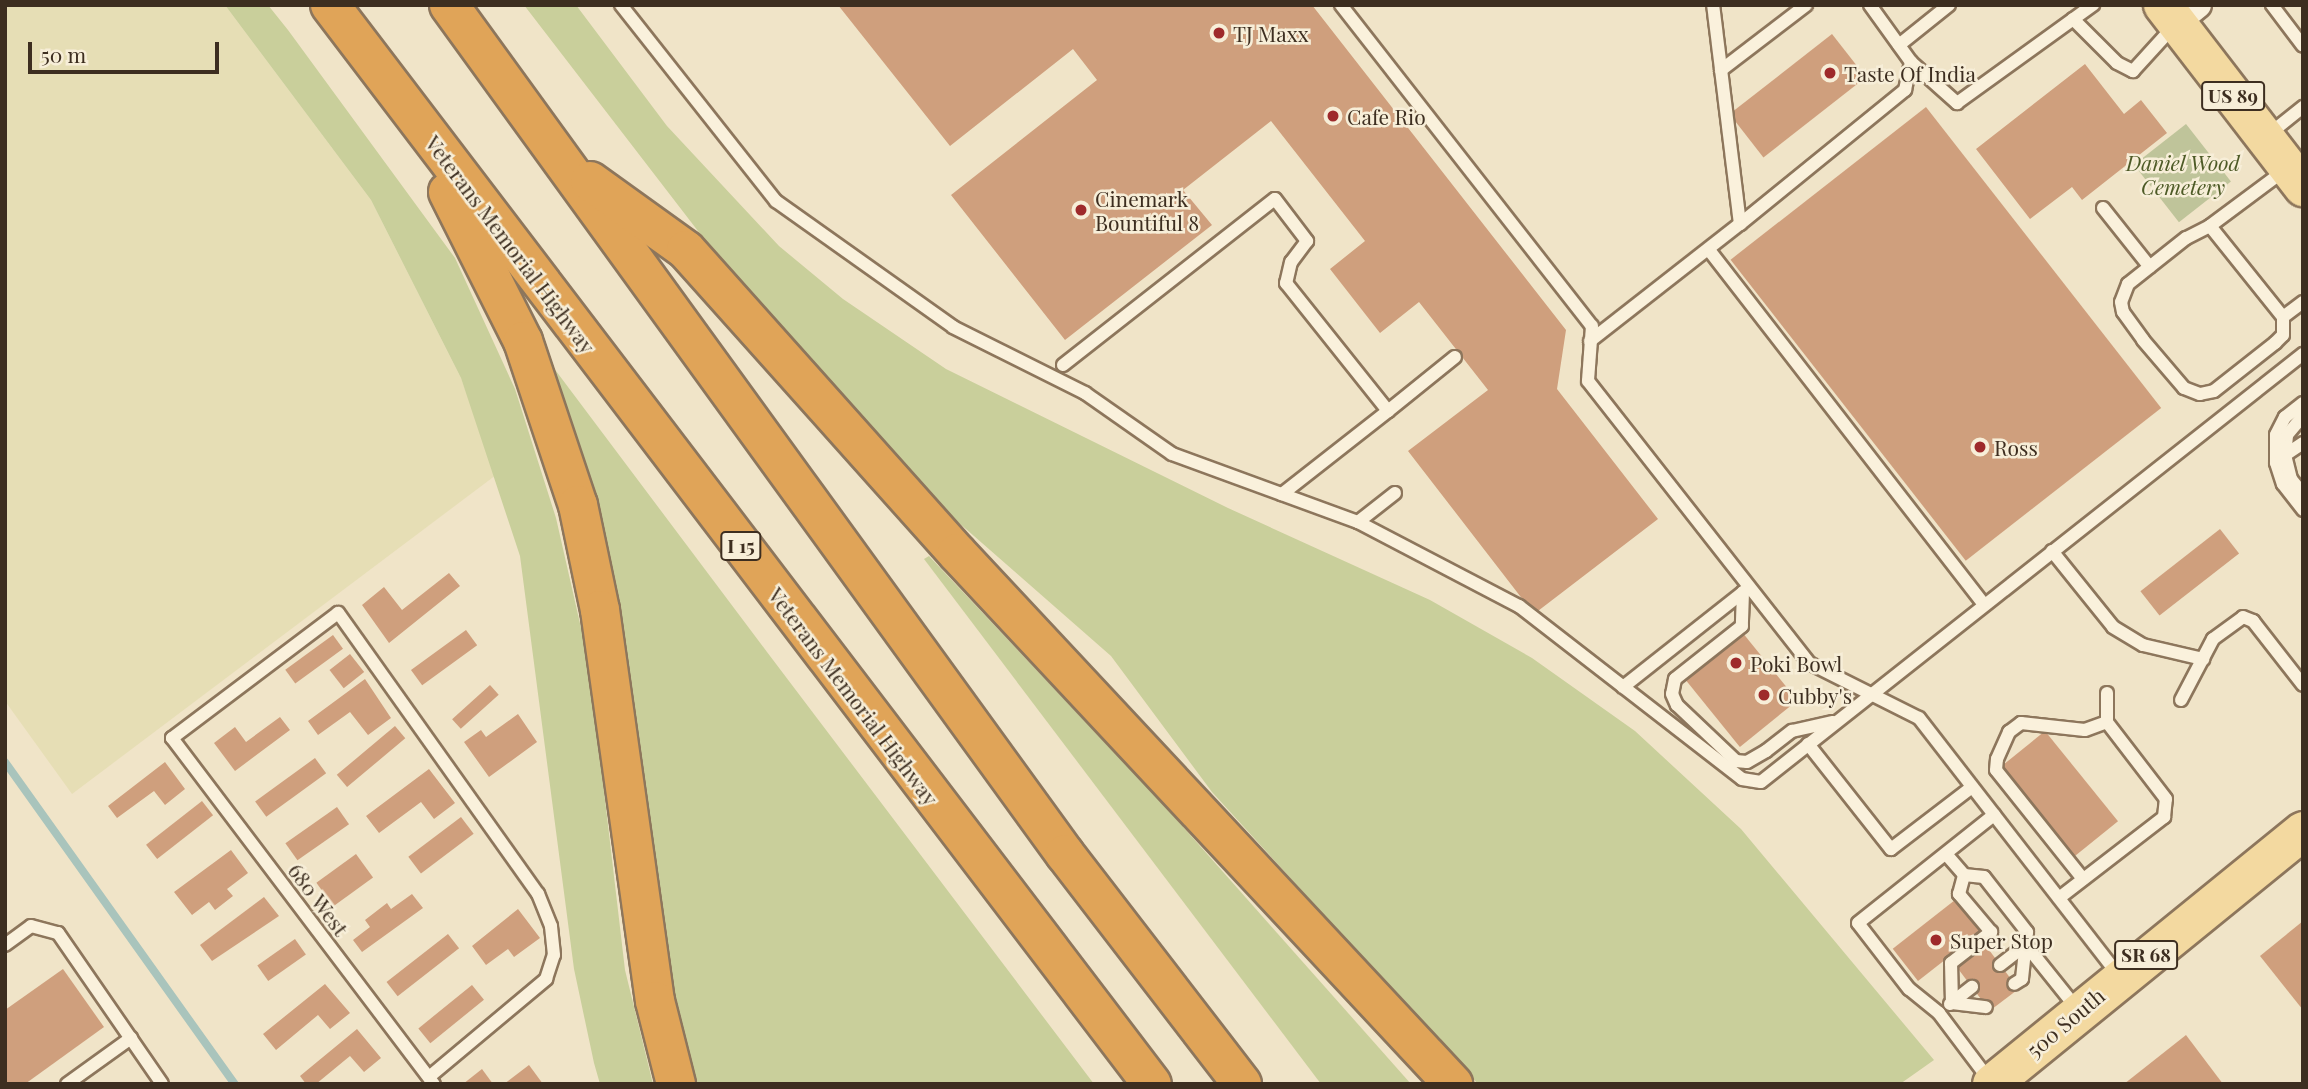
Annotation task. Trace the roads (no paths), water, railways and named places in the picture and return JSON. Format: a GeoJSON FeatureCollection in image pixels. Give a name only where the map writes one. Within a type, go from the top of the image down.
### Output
{"type":"FeatureCollection","features":[{"type":"Feature","properties":{"kind":"highway"},"geometry":{"type":"LineString","coordinates":[[449,5],[1065,854],[1242,1084]]}},
{"type":"Feature","properties":{"kind":"highway"},"geometry":{"type":"LineString","coordinates":[[330,6],[462,217],[517,329],[546,401],[578,505],[600,610],[655,1001],[676,1084]]}},
{"type":"Feature","properties":{"kind":"highway","name":"Veterans Memorial Highway"},"geometry":{"type":"LineString","coordinates":[[330,6],[1152,1084]]}},
{"type":"Feature","properties":{"kind":"highway"},"geometry":{"type":"LineString","coordinates":[[563,162],[686,250],[957,553],[1452,1084]]}},
{"type":"Feature","properties":{"kind":"main road","name":"US 89"},"geometry":{"type":"LineString","coordinates":[[2179,11],[2265,138],[2299,180]]}},
{"type":"Feature","properties":{"kind":"main road","name":"500 South"},"geometry":{"type":"LineString","coordinates":[[1992,1084],[2119,976],[2303,831]]}},
{"type":"Feature","properties":{"kind":"lane"},"geometry":{"type":"LineString","coordinates":[[621,5],[776,201],[953,327],[1085,393],[1172,454],[1358,522],[1519,606],[1742,779],[1761,782],[2303,354]]}},
{"type":"Feature","properties":{"kind":"lane"},"geometry":{"type":"LineString","coordinates":[[1341,5],[1591,326],[1588,381],[1746,590],[1810,663],[1919,718],[2119,976]]}},
{"type":"Feature","properties":{"kind":"lane"},"geometry":{"type":"LineString","coordinates":[[1713,5],[1740,224]]}},
{"type":"Feature","properties":{"kind":"lane"},"geometry":{"type":"LineString","coordinates":[[1721,70],[1806,5]]}},
{"type":"Feature","properties":{"kind":"lane"},"geometry":{"type":"LineString","coordinates":[[1870,5],[1911,62],[1957,103],[2093,5]]}},
{"type":"Feature","properties":{"kind":"lane"},"geometry":{"type":"LineString","coordinates":[[1899,45],[1950,5]]}},
{"type":"Feature","properties":{"kind":"lane"},"geometry":{"type":"LineString","coordinates":[[2291,5],[2276,10],[2303,46]]}},
{"type":"Feature","properties":{"kind":"lane"},"geometry":{"type":"LineString","coordinates":[[2073,19],[2118,63],[2133,71],[2179,11]]}},
{"type":"Feature","properties":{"kind":"lane"},"geometry":{"type":"LineString","coordinates":[[1590,341],[1709,250],[1905,90],[1911,62]]}},
{"type":"Feature","properties":{"kind":"lane"},"geometry":{"type":"LineString","coordinates":[[2265,138],[2303,107]]}},
{"type":"Feature","properties":{"kind":"lane"},"geometry":{"type":"LineString","coordinates":[[2210,226],[2283,317],[2283,335],[2214,391],[2200,394],[2183,388],[2123,313],[2121,302],[2128,285],[2210,226],[2299,180]]}},
{"type":"Feature","properties":{"kind":"lane"},"geometry":{"type":"LineString","coordinates":[[1063,365],[1275,199],[1307,241],[1291,262],[1286,283],[1388,411]]}},
{"type":"Feature","properties":{"kind":"lane"},"geometry":{"type":"LineString","coordinates":[[2103,208],[2150,267]]}},
{"type":"Feature","properties":{"kind":"lane"},"geometry":{"type":"LineString","coordinates":[[1709,250],[1984,604]]}},
{"type":"Feature","properties":{"kind":"lane"},"geometry":{"type":"LineString","coordinates":[[2283,317],[2303,302]]}},
{"type":"Feature","properties":{"kind":"lane"},"geometry":{"type":"LineString","coordinates":[[1282,494],[1455,357]]}},
{"type":"Feature","properties":{"kind":"lane"},"geometry":{"type":"LineString","coordinates":[[2303,403],[2285,418],[2276,435],[2276,463],[2283,484],[2303,510]]}},
{"type":"Feature","properties":{"kind":"lane"},"geometry":{"type":"LineString","coordinates":[[2303,416],[2287,435],[2286,455],[2291,479],[2303,494]]}},
{"type":"Feature","properties":{"kind":"lane"},"geometry":{"type":"LineString","coordinates":[[2286,455],[2303,443]]}},
{"type":"Feature","properties":{"kind":"lane"},"geometry":{"type":"LineString","coordinates":[[1358,522],[1395,493]]}},
{"type":"Feature","properties":{"kind":"lane"},"geometry":{"type":"LineString","coordinates":[[2052,551],[2113,627],[2143,645],[2203,659]]}},
{"type":"Feature","properties":{"kind":"lane"},"geometry":{"type":"LineString","coordinates":[[1623,687],[1746,590]]}},
{"type":"Feature","properties":{"kind":"lane"},"geometry":{"type":"LineString","coordinates":[[1746,590],[1742,626],[1675,679],[1672,694],[1677,705],[1736,761],[1747,762],[1792,731],[1836,722]]}},
{"type":"Feature","properties":{"kind":"lane","name":"680 West"},"geometry":{"type":"LineString","coordinates":[[338,613],[538,894],[551,926],[554,956],[546,979],[431,1080],[172,738],[338,613]]}},
{"type":"Feature","properties":{"kind":"lane"},"geometry":{"type":"LineString","coordinates":[[2181,700],[2213,639],[2242,617],[2253,621],[2303,685]]}},
{"type":"Feature","properties":{"kind":"lane"},"geometry":{"type":"LineString","coordinates":[[2059,898],[2164,817],[2166,799],[2108,722],[2107,693]]}},
{"type":"Feature","properties":{"kind":"lane"},"geometry":{"type":"LineString","coordinates":[[2083,879],[1996,770],[1997,759],[2009,733],[2021,723],[2085,730],[2108,722]]}},
{"type":"Feature","properties":{"kind":"lane"},"geometry":{"type":"LineString","coordinates":[[1808,744],[1891,849],[1972,787]]}},
{"type":"Feature","properties":{"kind":"lane"},"geometry":{"type":"LineString","coordinates":[[1992,1084],[1939,1013],[1909,989],[1858,923],[1994,816]]}},
{"type":"Feature","properties":{"kind":"lane"},"geometry":{"type":"LineString","coordinates":[[1946,853],[1964,875],[1984,877],[2027,932],[2022,979],[2014,984]]}},
{"type":"Feature","properties":{"kind":"lane"},"geometry":{"type":"LineString","coordinates":[[1952,1003],[1951,963],[1991,932],[1959,894],[1964,875]]}},
{"type":"Feature","properties":{"kind":"lane"},"geometry":{"type":"LineString","coordinates":[[5,944],[31,926],[58,933],[162,1084]]}},
{"type":"Feature","properties":{"kind":"lane"},"geometry":{"type":"LineString","coordinates":[[2000,965],[2026,945]]}},
{"type":"Feature","properties":{"kind":"lane"},"geometry":{"type":"LineString","coordinates":[[2026,945],[2078,1010]]}},
{"type":"Feature","properties":{"kind":"lane"},"geometry":{"type":"LineString","coordinates":[[1939,1013],[1972,987]]}},
{"type":"Feature","properties":{"kind":"lane"},"geometry":{"type":"LineString","coordinates":[[1952,1003],[1986,1007]]}},
{"type":"Feature","properties":{"kind":"lane"},"geometry":{"type":"LineString","coordinates":[[67,1084],[131,1038]]}},
{"type":"Feature","properties":{"kind":"waterway"},"geometry":{"type":"LineString","coordinates":[[5,762],[235,1084]]}},
{"type":"Feature","properties":{"kind":"place","name":"TJ Maxx"},"geometry":{"type":"Point","coordinates":[1219,33]}},
{"type":"Feature","properties":{"kind":"place","name":"Taste Of India"},"geometry":{"type":"Point","coordinates":[1830,73]}},
{"type":"Feature","properties":{"kind":"place","name":"Cafe Rio"},"geometry":{"type":"Point","coordinates":[1333,116]}},
{"type":"Feature","properties":{"kind":"place","name":"Cinemark Bountiful 8"},"geometry":{"type":"Point","coordinates":[1081,210]}},
{"type":"Feature","properties":{"kind":"place","name":"Ross"},"geometry":{"type":"Point","coordinates":[1980,447]}},
{"type":"Feature","properties":{"kind":"place","name":"Poki Bowl"},"geometry":{"type":"Point","coordinates":[1736,663]}},
{"type":"Feature","properties":{"kind":"place","name":"Cubby's"},"geometry":{"type":"Point","coordinates":[1764,695]}},
{"type":"Feature","properties":{"kind":"place","name":"Super Stop"},"geometry":{"type":"Point","coordinates":[1936,940]}},
{"type":"Feature","properties":{"kind":"park label","name":"Daniel Wood Cemetery"},"geometry":{"type":"Point","coordinates":[2183,174]}}]}
